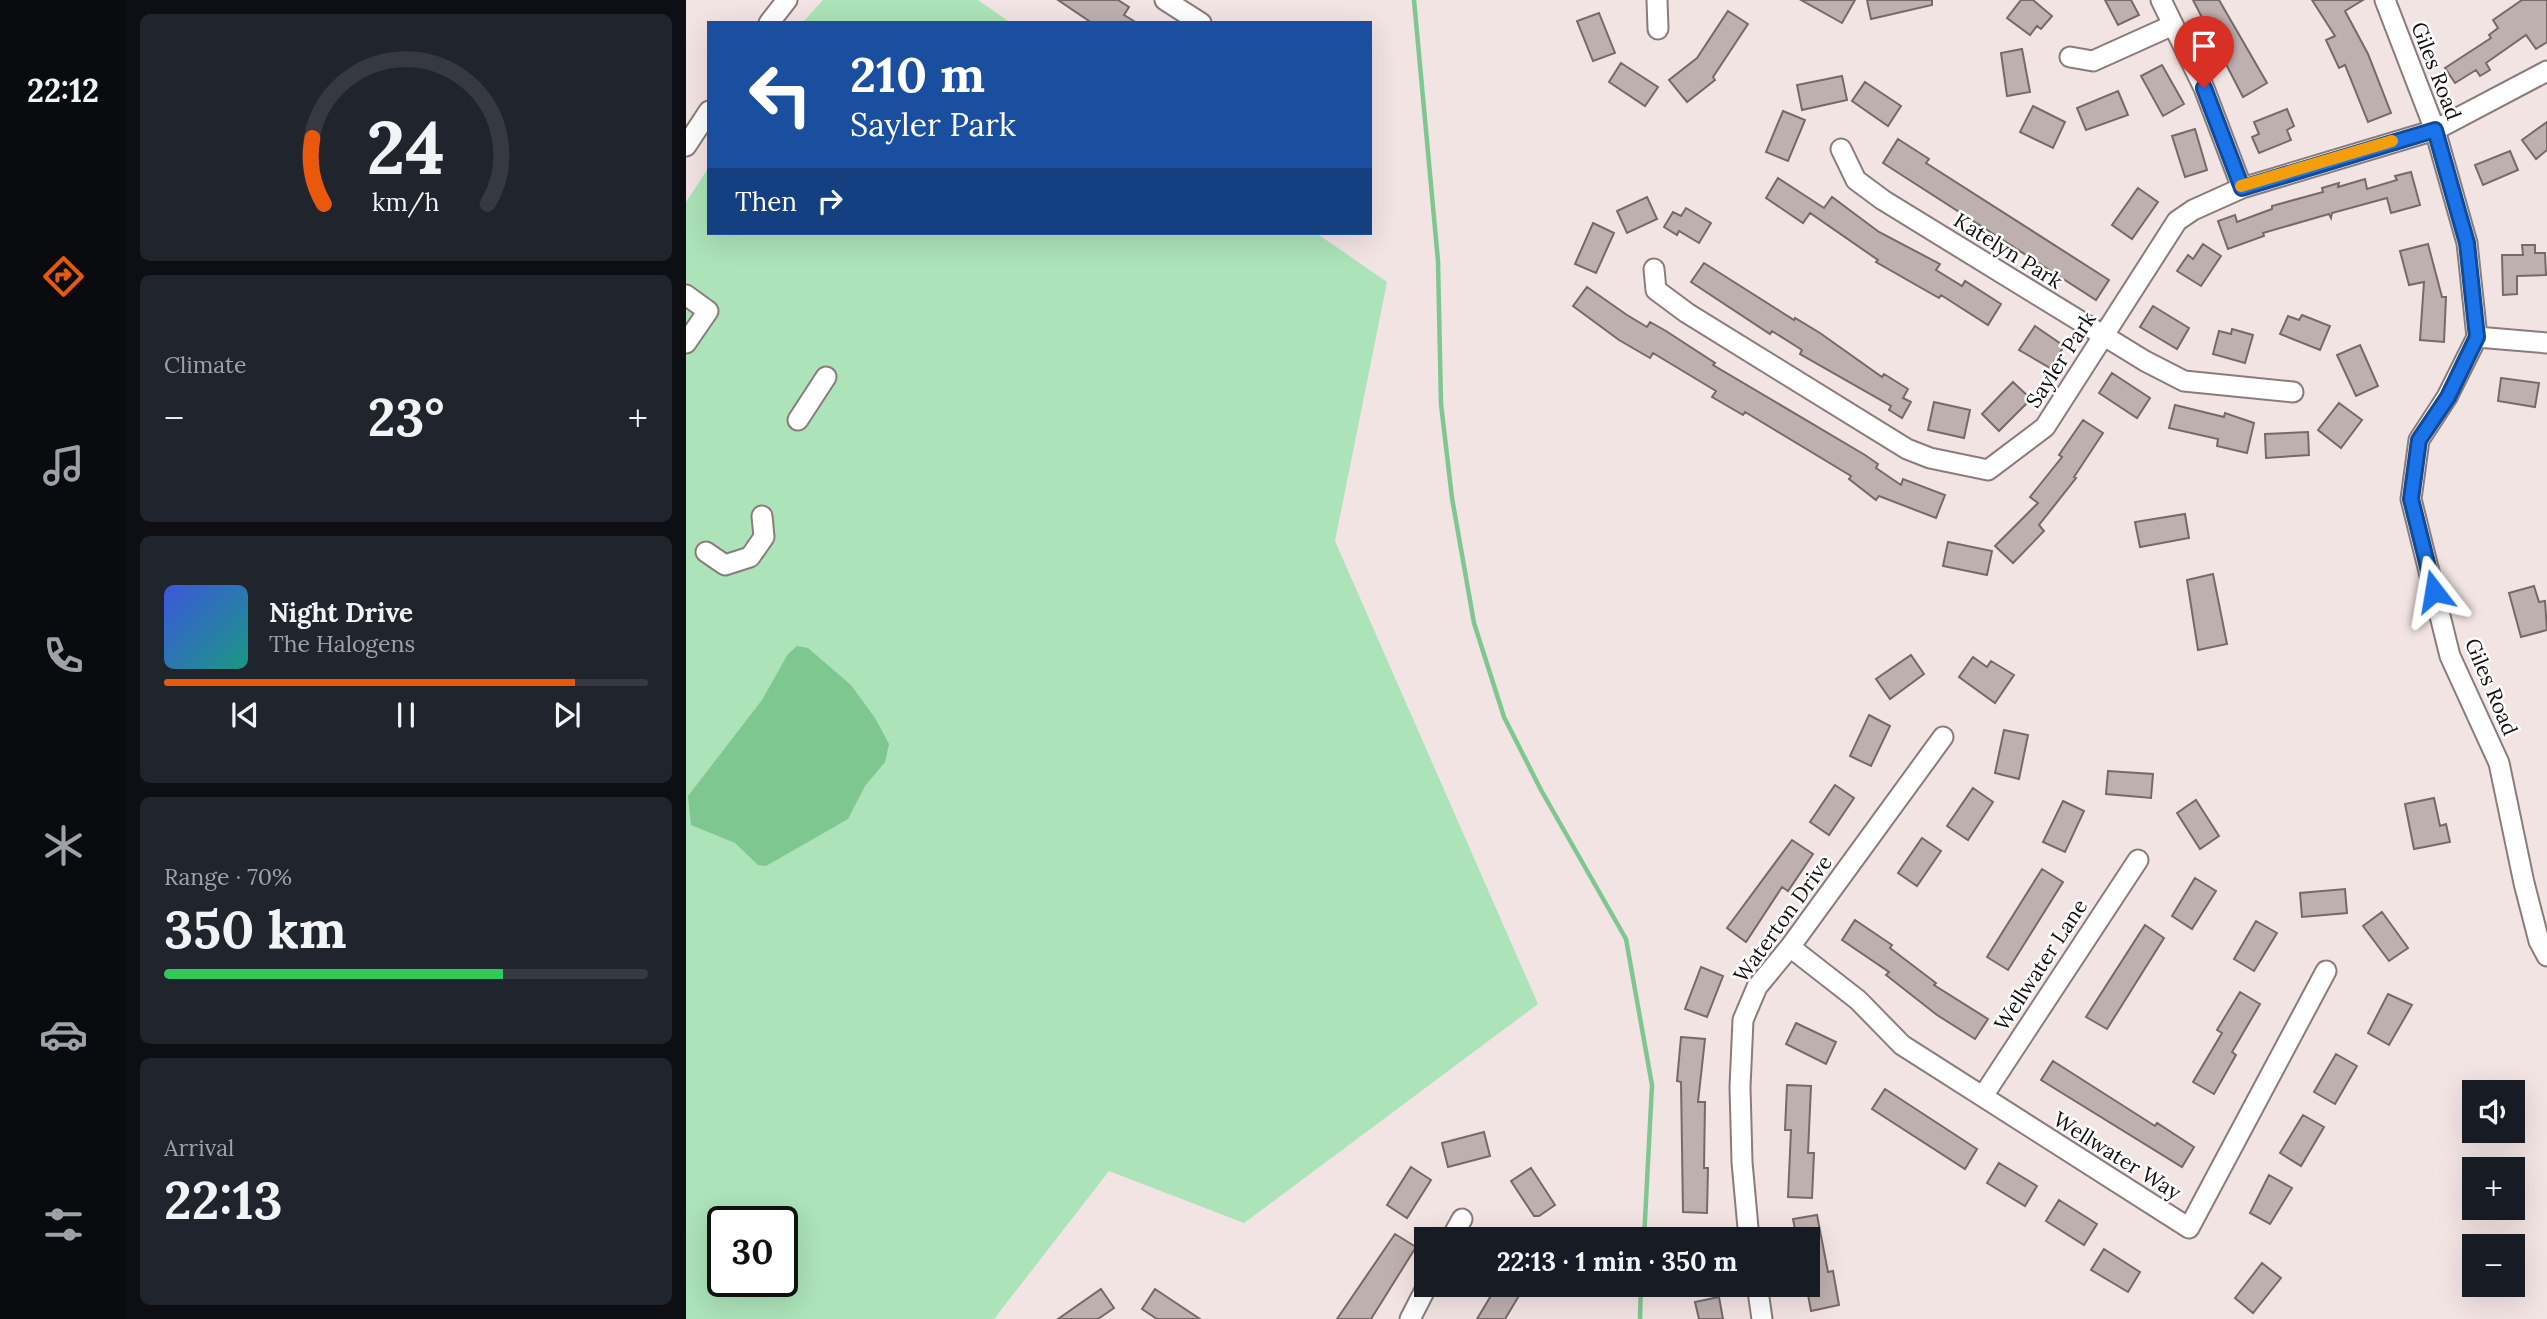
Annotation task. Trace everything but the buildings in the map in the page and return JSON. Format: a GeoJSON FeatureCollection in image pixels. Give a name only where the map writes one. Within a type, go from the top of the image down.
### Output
{"type":"FeatureCollection","features":[{"type":"Feature","properties":{"kind":"street"},"geometry":{"type":"LineString","coordinates":[[771,21],[787,0]]}},
{"type":"Feature","properties":{"kind":"street"},"geometry":{"type":"LineString","coordinates":[[1165,0],[1196,20],[1203,0]]}},
{"type":"Feature","properties":{"kind":"street"},"geometry":{"type":"LineString","coordinates":[[1657,0],[1658,29]]}},
{"type":"Feature","properties":{"kind":"street"},"geometry":{"type":"LineString","coordinates":[[2161,0],[2204,88],[2242,188]]}},
{"type":"Feature","properties":{"kind":"street","name":"Giles Road"},"geometry":{"type":"LineString","coordinates":[[2385,0],[2435,130],[2467,243],[2477,337],[2448,397],[2419,440],[2411,499],[2450,656],[2499,763],[2524,883],[2539,941],[2547,956]]}},
{"type":"Feature","properties":{"kind":"street"},"geometry":{"type":"LineString","coordinates":[[2070,57],[2093,61],[2173,25]]}},
{"type":"Feature","properties":{"kind":"street","name":"Sayler Park"},"geometry":{"type":"LineString","coordinates":[[1654,269],[1656,290],[1687,313],[1907,449],[1930,458],[1988,470],[2045,427],[2177,221],[2193,210],[2242,188],[2435,130],[2547,71]]}},
{"type":"Feature","properties":{"kind":"street"},"geometry":{"type":"LineString","coordinates":[[686,146],[707,114]]}},
{"type":"Feature","properties":{"kind":"street","name":"Katelyn Park"},"geometry":{"type":"LineString","coordinates":[[1841,149],[1856,180],[2103,337],[2184,381],[2293,392]]}},
{"type":"Feature","properties":{"kind":"street"},"geometry":{"type":"LineString","coordinates":[[686,295],[708,310],[686,343]]}},
{"type":"Feature","properties":{"kind":"street"},"geometry":{"type":"LineString","coordinates":[[2477,337],[2547,343]]}},
{"type":"Feature","properties":{"kind":"street"},"geometry":{"type":"LineString","coordinates":[[798,420],[826,377]]}},
{"type":"Feature","properties":{"kind":"street"},"geometry":{"type":"LineString","coordinates":[[706,552],[724,565],[750,557],[764,537],[762,516]]}},
{"type":"Feature","properties":{"kind":"street","name":"Waterton Drive"},"geometry":{"type":"LineString","coordinates":[[1748,1227],[1742,1162],[1740,1046],[1743,1020],[1757,987],[1790,947],[1943,737]]}},
{"type":"Feature","properties":{"kind":"street","name":"Wellwater Lane"},"geometry":{"type":"LineString","coordinates":[[1983,1096],[2138,860]]}},
{"type":"Feature","properties":{"kind":"street","name":"Wellwater Way"},"geometry":{"type":"LineString","coordinates":[[1790,947],[1858,1000],[1902,1045],[2034,1132],[2189,1228],[2326,971]]}},
{"type":"Feature","properties":{"kind":"street"},"geometry":{"type":"LineString","coordinates":[[1458,1227],[1462,1219]]}},
{"type":"Feature","properties":{"kind":"street"},"geometry":{"type":"LineString","coordinates":[[1410,1319],[1421,1297]]}},
{"type":"Feature","properties":{"kind":"street"},"geometry":{"type":"LineString","coordinates":[[1759,1297],[1762,1319]]}},
{"type":"Feature","properties":{"kind":"shaded area"},"geometry":{"type":"Polygon","coordinates":[[[823,0],[978,0],[1008,21],[804,21],[823,0]]]}},
{"type":"Feature","properties":{"kind":"shaded area"},"geometry":{"type":"Polygon","coordinates":[[[707,170],[707,235],[1319,235],[1387,282],[1335,541],[1538,1004],[1244,1223],[1109,1171],[994,1319],[686,1319],[686,202],[707,170]]]}},
{"type":"Feature","properties":{"kind":"shaded area"},"geometry":{"type":"Polygon","coordinates":[[[797,646],[808,648],[851,685],[875,718],[889,744],[885,762],[865,786],[848,819],[766,866],[758,865],[735,843],[691,825],[688,796],[762,700],[788,654],[797,646]]]}},
{"type":"Feature","properties":{"kind":"waterway"},"geometry":{"type":"LineString","coordinates":[[1414,0],[1438,261],[1441,404],[1452,498],[1474,623],[1504,717],[1541,790],[1626,939],[1652,1085],[1645,1227]]}},
{"type":"Feature","properties":{"kind":"waterway"},"geometry":{"type":"LineString","coordinates":[[1640,1319],[1641,1297]]}},
{"type":"Feature","properties":{"kind":"slow traffic"},"geometry":{"type":"LineString","coordinates":[[2241,186],[2242,188],[2392,141]]}},
{"type":"Feature","properties":{"kind":"route"},"geometry":{"type":"LineString","coordinates":[[2204,88],[2242,188],[2435,130],[2467,243],[2477,337],[2448,397],[2419,440],[2411,499],[2434,591]]}}]}
